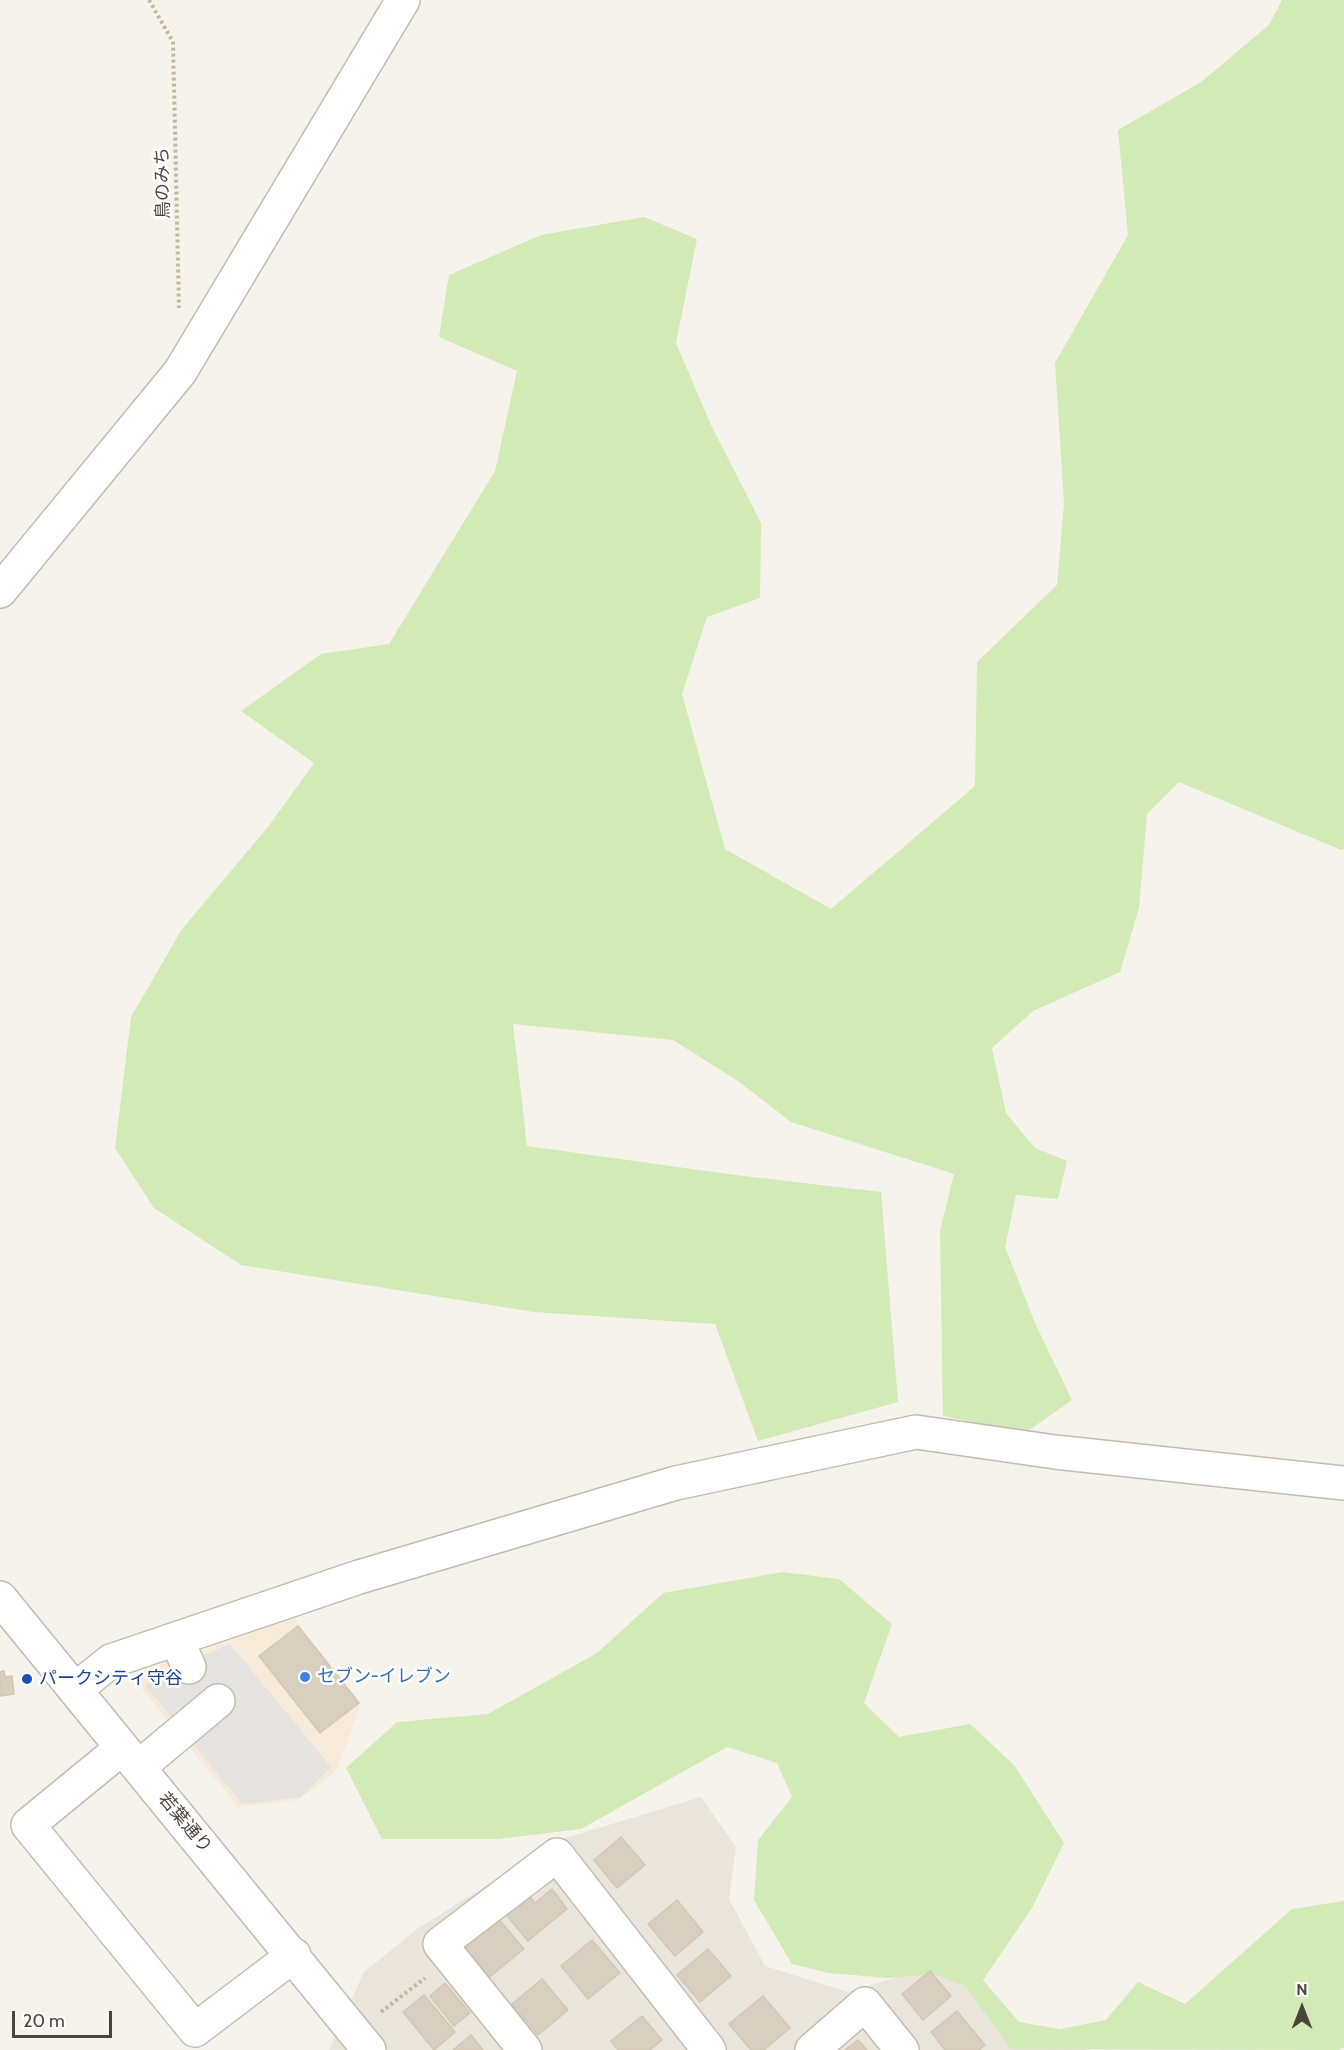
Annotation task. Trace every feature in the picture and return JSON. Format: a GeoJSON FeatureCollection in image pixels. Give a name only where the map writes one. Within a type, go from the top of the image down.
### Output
{"type":"FeatureCollection","features":[{"type":"Feature","properties":{"kind":"street"},"geometry":{"type":"LineString","coordinates":[[0,591],[180,372],[403,0]]}},
{"type":"Feature","properties":{"kind":"street"},"geometry":{"type":"LineString","coordinates":[[76,1689],[111,1660],[183,1653],[359,1577],[676,1483],[916,1432],[1055,1452],[1344,1483]]}},
{"type":"Feature","properties":{"kind":"street","name":"若葉通り"},"geometry":{"type":"LineString","coordinates":[[2,1601],[294,1955],[369,2050]]}},
{"type":"Feature","properties":{"kind":"street"},"geometry":{"type":"LineString","coordinates":[[218,1701],[28,1825],[195,2030],[294,1955]]}},
{"type":"Feature","properties":{"kind":"street"},"geometry":{"type":"LineString","coordinates":[[525,2050],[440,1944],[557,1855],[709,2050]]}},
{"type":"Feature","properties":{"kind":"street"},"geometry":{"type":"LineString","coordinates":[[812,2050],[865,2004],[902,2050]]}},
{"type":"Feature","properties":{"kind":"path","name":"鳥のみち"},"geometry":{"type":"LineString","coordinates":[[149,0],[173,42],[179,313]]}},
{"type":"Feature","properties":{"kind":"path"},"geometry":{"type":"LineString","coordinates":[[381,2012],[451,1958]]}},
{"type":"Feature","properties":{"kind":"shaded area"},"geometry":{"type":"Polygon","coordinates":[[[294,1618],[361,1703],[337,1769],[329,1777],[298,1800],[238,1807],[134,1679],[143,1671],[294,1618]]]}},
{"type":"Feature","properties":{"kind":"shaded area"},"geometry":{"type":"Polygon","coordinates":[[[230,1644],[331,1767],[301,1797],[242,1804],[146,1686],[163,1672],[230,1644]]]}},
{"type":"Feature","properties":{"kind":"shaded area"},"geometry":{"type":"Polygon","coordinates":[[[701,1797],[736,1847],[729,1899],[765,1966],[848,1992],[947,1962],[1016,2037],[1091,2050],[329,2050],[364,1972],[417,1929],[559,1840],[701,1797]]]}},
{"type":"Feature","properties":{"kind":"green space"},"geometry":{"type":"Polygon","coordinates":[[[1282,0],[1344,0],[1344,849],[1341,850],[1179,782],[1147,814],[1139,908],[1120,972],[1033,1011],[992,1048],[1006,1113],[1035,1148],[1067,1161],[1058,1199],[1016,1195],[1005,1247],[1035,1323],[1072,1400],[1025,1433],[943,1416],[940,1231],[954,1174],[791,1122],[738,1081],[673,1040],[513,1024],[527,1146],[735,1175],[881,1192],[898,1402],[758,1441],[715,1324],[534,1312],[241,1265],[154,1208],[115,1148],[131,1017],[182,929],[268,827],[314,763],[241,711],[321,654],[389,644],[495,471],[517,371],[439,337],[449,275],[541,235],[644,217],[697,239],[676,343],[711,425],[761,523],[760,598],[707,617],[682,694],[725,849],[831,909],[975,786],[977,662],[1057,585],[1064,503],[1055,363],[1128,235],[1118,130],[1201,82],[1269,25],[1282,0]]]}},
{"type":"Feature","properties":{"kind":"green space"},"geometry":{"type":"Polygon","coordinates":[[[783,1572],[839,1579],[892,1624],[864,1703],[899,1737],[970,1724],[1014,1765],[1064,1843],[1032,1908],[983,1980],[1019,2022],[1060,2029],[1106,2020],[1138,1982],[1185,2004],[1292,1909],[1344,1901],[1344,2047],[1339,2050],[1011,2049],[965,1986],[935,1974],[888,1978],[829,1973],[792,1964],[754,1900],[758,1840],[792,1797],[777,1763],[727,1747],[581,1829],[498,1839],[382,1839],[346,1768],[397,1722],[488,1714],[597,1653],[663,1593],[783,1572]]]}},
{"type":"Feature","properties":{"kind":"building"},"geometry":{"type":"Polygon","coordinates":[[[298,1626],[359,1703],[320,1733],[259,1656],[298,1626]]]}},
{"type":"Feature","properties":{"kind":"building"},"geometry":{"type":"Polygon","coordinates":[[[4,1671],[5,1677],[12,1676],[14,1694],[0,1696],[0,1672],[4,1671]]]}},
{"type":"Feature","properties":{"kind":"building"},"geometry":{"type":"Polygon","coordinates":[[[621,1837],[645,1865],[617,1888],[594,1860],[621,1837]]]}},
{"type":"Feature","properties":{"kind":"building"},"geometry":{"type":"Polygon","coordinates":[[[552,1889],[567,1909],[528,1941],[502,1910],[525,1891],[535,1903],[552,1889]]]}},
{"type":"Feature","properties":{"kind":"building"},"geometry":{"type":"Polygon","coordinates":[[[677,1900],[703,1932],[675,1956],[648,1924],[677,1900]]]}},
{"type":"Feature","properties":{"kind":"building"},"geometry":{"type":"Polygon","coordinates":[[[497,1917],[524,1949],[487,1979],[461,1947],[497,1917]]]}},
{"type":"Feature","properties":{"kind":"building"},"geometry":{"type":"Polygon","coordinates":[[[592,1940],[620,1973],[588,1999],[561,1966],[592,1940]]]}},
{"type":"Feature","properties":{"kind":"building"},"geometry":{"type":"Polygon","coordinates":[[[708,1949],[731,1976],[700,2002],[677,1975],[708,1949]]]}},
{"type":"Feature","properties":{"kind":"building"},"geometry":{"type":"Polygon","coordinates":[[[930,1971],[951,1996],[923,2020],[902,1994],[930,1971]]]}},
{"type":"Feature","properties":{"kind":"building"},"geometry":{"type":"Polygon","coordinates":[[[542,1979],[568,2010],[538,2035],[512,2004],[542,1979]]]}},
{"type":"Feature","properties":{"kind":"building"},"geometry":{"type":"Polygon","coordinates":[[[445,1983],[470,2013],[454,2026],[430,1996],[445,1983]]]}},
{"type":"Feature","properties":{"kind":"building"},"geometry":{"type":"Polygon","coordinates":[[[424,1995],[455,2032],[434,2050],[403,2012],[424,1995]]]}},
{"type":"Feature","properties":{"kind":"building"},"geometry":{"type":"Polygon","coordinates":[[[763,1996],[790,2028],[764,2050],[751,2050],[729,2024],[763,1996]]]}},
{"type":"Feature","properties":{"kind":"building"},"geometry":{"type":"Polygon","coordinates":[[[957,2011],[985,2045],[979,2050],[945,2050],[931,2032],[957,2011]]]}},
{"type":"Feature","properties":{"kind":"building"},"geometry":{"type":"Polygon","coordinates":[[[642,2016],[662,2040],[650,2050],[618,2050],[611,2041],[642,2016]]]}},
{"type":"Feature","properties":{"kind":"building"},"geometry":{"type":"Polygon","coordinates":[[[471,2035],[483,2050],[453,2050],[471,2035]]]}},
{"type":"Feature","properties":{"kind":"building"},"geometry":{"type":"Polygon","coordinates":[[[858,2040],[867,2050],[845,2050],[858,2040]]]}},
{"type":"Feature","properties":{"kind":"place","name":"セブン-イレブン"},"geometry":{"type":"Point","coordinates":[305,1677]}},
{"type":"Feature","properties":{"kind":"place","name":"パークシティ守谷"},"geometry":{"type":"Point","coordinates":[27,1679]}}]}
